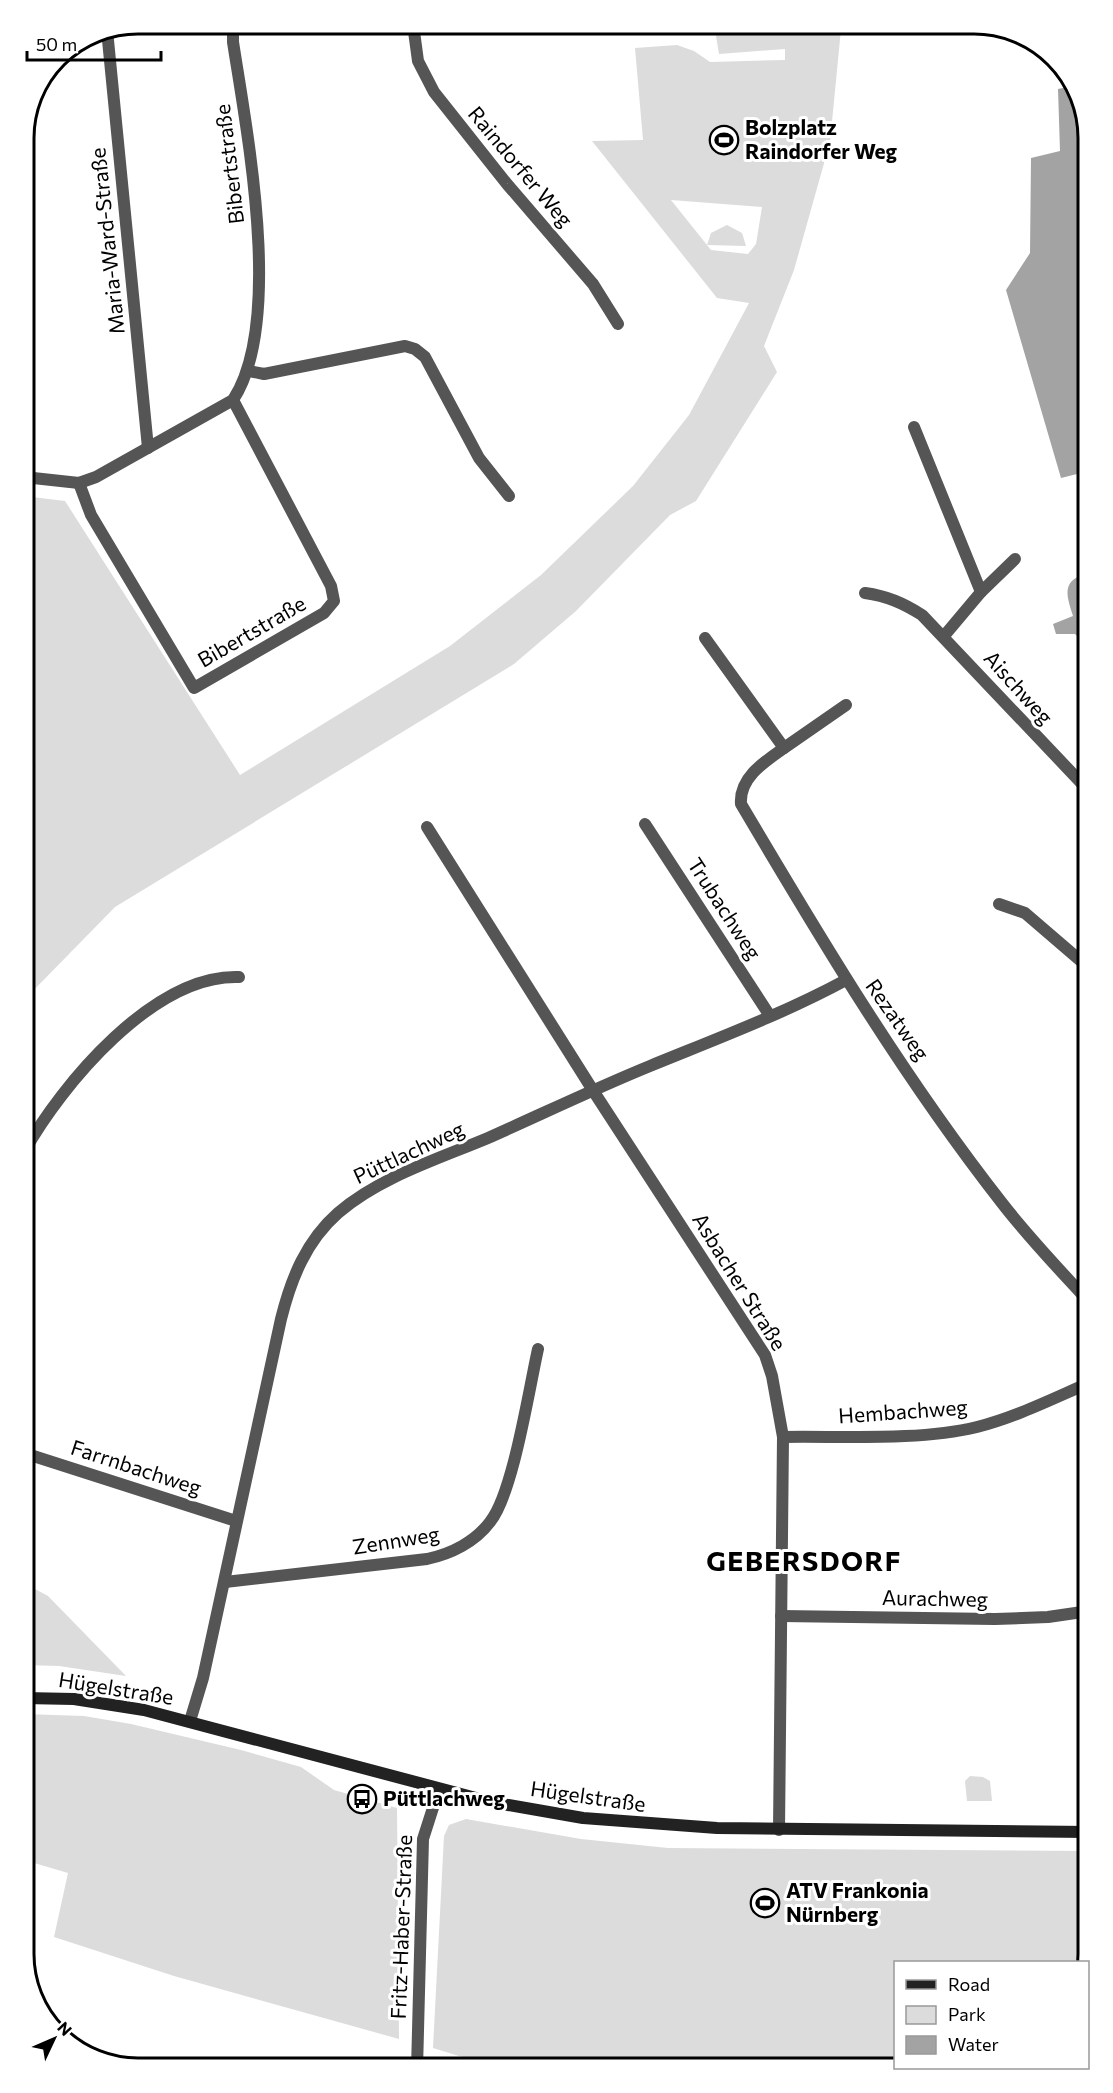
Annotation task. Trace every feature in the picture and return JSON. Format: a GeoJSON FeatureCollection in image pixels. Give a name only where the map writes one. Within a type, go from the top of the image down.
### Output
{"type":"FeatureCollection","features":[{"type":"Feature","properties":{"kind":"street","name":"Bibertstraße"},"geometry":{"type":"LineString","coordinates":[[79,483],[91,515],[194,688],[324,613],[334,601],[332,586],[233,400],[249,371],[259,279],[258,234],[233,34]]}},
{"type":"Feature","properties":{"kind":"street","name":"Raindorfer Weg"},"geometry":{"type":"LineString","coordinates":[[414,34],[418,61],[434,92],[507,184],[593,284],[618,324]]}},
{"type":"Feature","properties":{"kind":"street","name":"Maria-Ward-Straße"},"geometry":{"type":"LineString","coordinates":[[108,39],[148,448]]}},
{"type":"Feature","properties":{"kind":"street"},"geometry":{"type":"LineString","coordinates":[[249,371],[264,374],[392,348],[415,349],[425,357],[479,458],[509,496]]}},
{"type":"Feature","properties":{"kind":"street"},"geometry":{"type":"LineString","coordinates":[[35,478],[79,483],[96,477],[233,400]]}},
{"type":"Feature","properties":{"kind":"street"},"geometry":{"type":"LineString","coordinates":[[914,427],[981,592]]}},
{"type":"Feature","properties":{"kind":"street"},"geometry":{"type":"LineString","coordinates":[[944,636],[981,592],[1016,559]]}},
{"type":"Feature","properties":{"kind":"street","name":"Aischweg"},"geometry":{"type":"LineString","coordinates":[[865,593],[884,595],[902,602],[922,615],[1078,779]]}},
{"type":"Feature","properties":{"kind":"street"},"geometry":{"type":"LineString","coordinates":[[705,638],[783,748]]}},
{"type":"Feature","properties":{"kind":"street","name":"Rezatweg"},"geometry":{"type":"LineString","coordinates":[[846,705],[783,748],[745,783],[740,793],[741,804],[846,980],[985,1181],[1023,1229],[1078,1290]]}},
{"type":"Feature","properties":{"kind":"street","name":"Trubachweg"},"geometry":{"type":"LineString","coordinates":[[645,824],[770,1016]]}},
{"type":"Feature","properties":{"kind":"street","name":"Asbacher Straße"},"geometry":{"type":"LineString","coordinates":[[427,826],[594,1092],[765,1355],[772,1376],[783,1437],[779,1830]]}},
{"type":"Feature","properties":{"kind":"street"},"geometry":{"type":"LineString","coordinates":[[999,904],[1025,913],[1078,959]]}},
{"type":"Feature","properties":{"kind":"street"},"geometry":{"type":"LineString","coordinates":[[34,1137],[68,1088],[94,1059],[132,1024],[178,991],[220,976],[239,977]]}},
{"type":"Feature","properties":{"kind":"street"},"geometry":{"type":"LineString","coordinates":[[594,1092],[770,1016],[846,980]]}},
{"type":"Feature","properties":{"kind":"street","name":"Püttlachweg"},"geometry":{"type":"LineString","coordinates":[[190,1721],[203,1678],[225,1582],[290,1284],[301,1260],[324,1227],[353,1201],[373,1189],[594,1092]]}},
{"type":"Feature","properties":{"kind":"street","name":"Zennweg"},"geometry":{"type":"LineString","coordinates":[[225,1582],[428,1559],[454,1551],[476,1536],[491,1522],[508,1483],[538,1348]]}},
{"type":"Feature","properties":{"kind":"street","name":"Hembachweg"},"geometry":{"type":"LineString","coordinates":[[783,1437],[924,1434],[974,1428],[1011,1416],[1078,1388]]}},
{"type":"Feature","properties":{"kind":"street","name":"Farrnbachweg"},"geometry":{"type":"LineString","coordinates":[[34,1456],[237,1521]]}},
{"type":"Feature","properties":{"kind":"street","name":"Aurachweg"},"geometry":{"type":"LineString","coordinates":[[780,1616],[995,1619],[1048,1617],[1078,1613]]}},
{"type":"Feature","properties":{"kind":"street","name":"Hügelstraße"},"geometry":{"type":"LineString","coordinates":[[34,1698],[96,1701],[190,1721],[491,1802],[583,1818],[669,1826],[779,1830],[1078,1832]]}},
{"type":"Feature","properties":{"kind":"street","name":"Fritz-Haber-Straße"},"geometry":{"type":"LineString","coordinates":[[417,2058],[423,1839],[439,1789]]}},
{"type":"Feature","properties":{"kind":"green space"},"geometry":{"type":"Polygon","coordinates":[[[716,35],[840,35],[830,142],[794,270],[764,346],[777,372],[696,501],[670,515],[576,611],[514,664],[115,907],[35,989],[35,497],[65,501],[240,775],[450,646],[541,575],[633,486],[689,415],[749,303],[717,298],[592,141],[643,140],[635,48],[677,45],[694,51],[710,62],[785,60],[785,49],[719,54],[716,35]],[[671,200],[711,250],[748,254],[756,244],[762,207],[671,200]]]}},
{"type":"Feature","properties":{"kind":"green space"},"geometry":{"type":"Polygon","coordinates":[[[727,225],[742,233],[746,246],[707,245],[711,233],[727,225]]]}},
{"type":"Feature","properties":{"kind":"green space"},"geometry":{"type":"Polygon","coordinates":[[[34,1589],[48,1596],[126,1676],[59,1666],[34,1665],[34,1589]]]}},
{"type":"Feature","properties":{"kind":"green space"},"geometry":{"type":"Polygon","coordinates":[[[34,1714],[84,1716],[131,1724],[241,1750],[301,1767],[334,1790],[397,1808],[399,2039],[174,1976],[54,1937],[68,1873],[34,1863],[34,1714]]]}},
{"type":"Feature","properties":{"kind":"green space"},"geometry":{"type":"Polygon","coordinates":[[[970,1776],[983,1777],[990,1781],[992,1801],[967,1801],[965,1781],[970,1776]]]}},
{"type":"Feature","properties":{"kind":"green space","name":"ATV Frankonia Nürnberg"},"geometry":{"type":"Polygon","coordinates":[[[466,1819],[581,1839],[668,1848],[1078,1851],[1078,1961],[894,1961],[894,2058],[465,2058],[433,2048],[444,1836],[449,1825],[466,1819]]]}},
{"type":"Feature","properties":{"kind":"water"},"geometry":{"type":"Polygon","coordinates":[[[1065,88],[1071,99],[1078,139],[1078,474],[1061,478],[1006,290],[1030,253],[1031,158],[1060,151],[1058,89],[1065,88]]]}},
{"type":"Feature","properties":{"kind":"water"},"geometry":{"type":"Polygon","coordinates":[[[1078,577],[1078,637],[1075,634],[1056,634],[1053,624],[1073,616],[1068,589],[1078,577]]]}},
{"type":"Feature","properties":{"kind":"place","name":"Bolzplatz Raindorfer Weg"},"geometry":{"type":"Point","coordinates":[724,140]}},
{"type":"Feature","properties":{"kind":"place","name":"Püttlachweg"},"geometry":{"type":"Point","coordinates":[362,1799]}},
{"type":"Feature","properties":{"kind":"place","name":"ATV Frankonia Nürnberg"},"geometry":{"type":"Point","coordinates":[765,1903]}},
{"type":"Feature","properties":{"kind":"district","name":"GEBERSDORF"},"geometry":{"type":"Point","coordinates":[804,1562]}}]}
